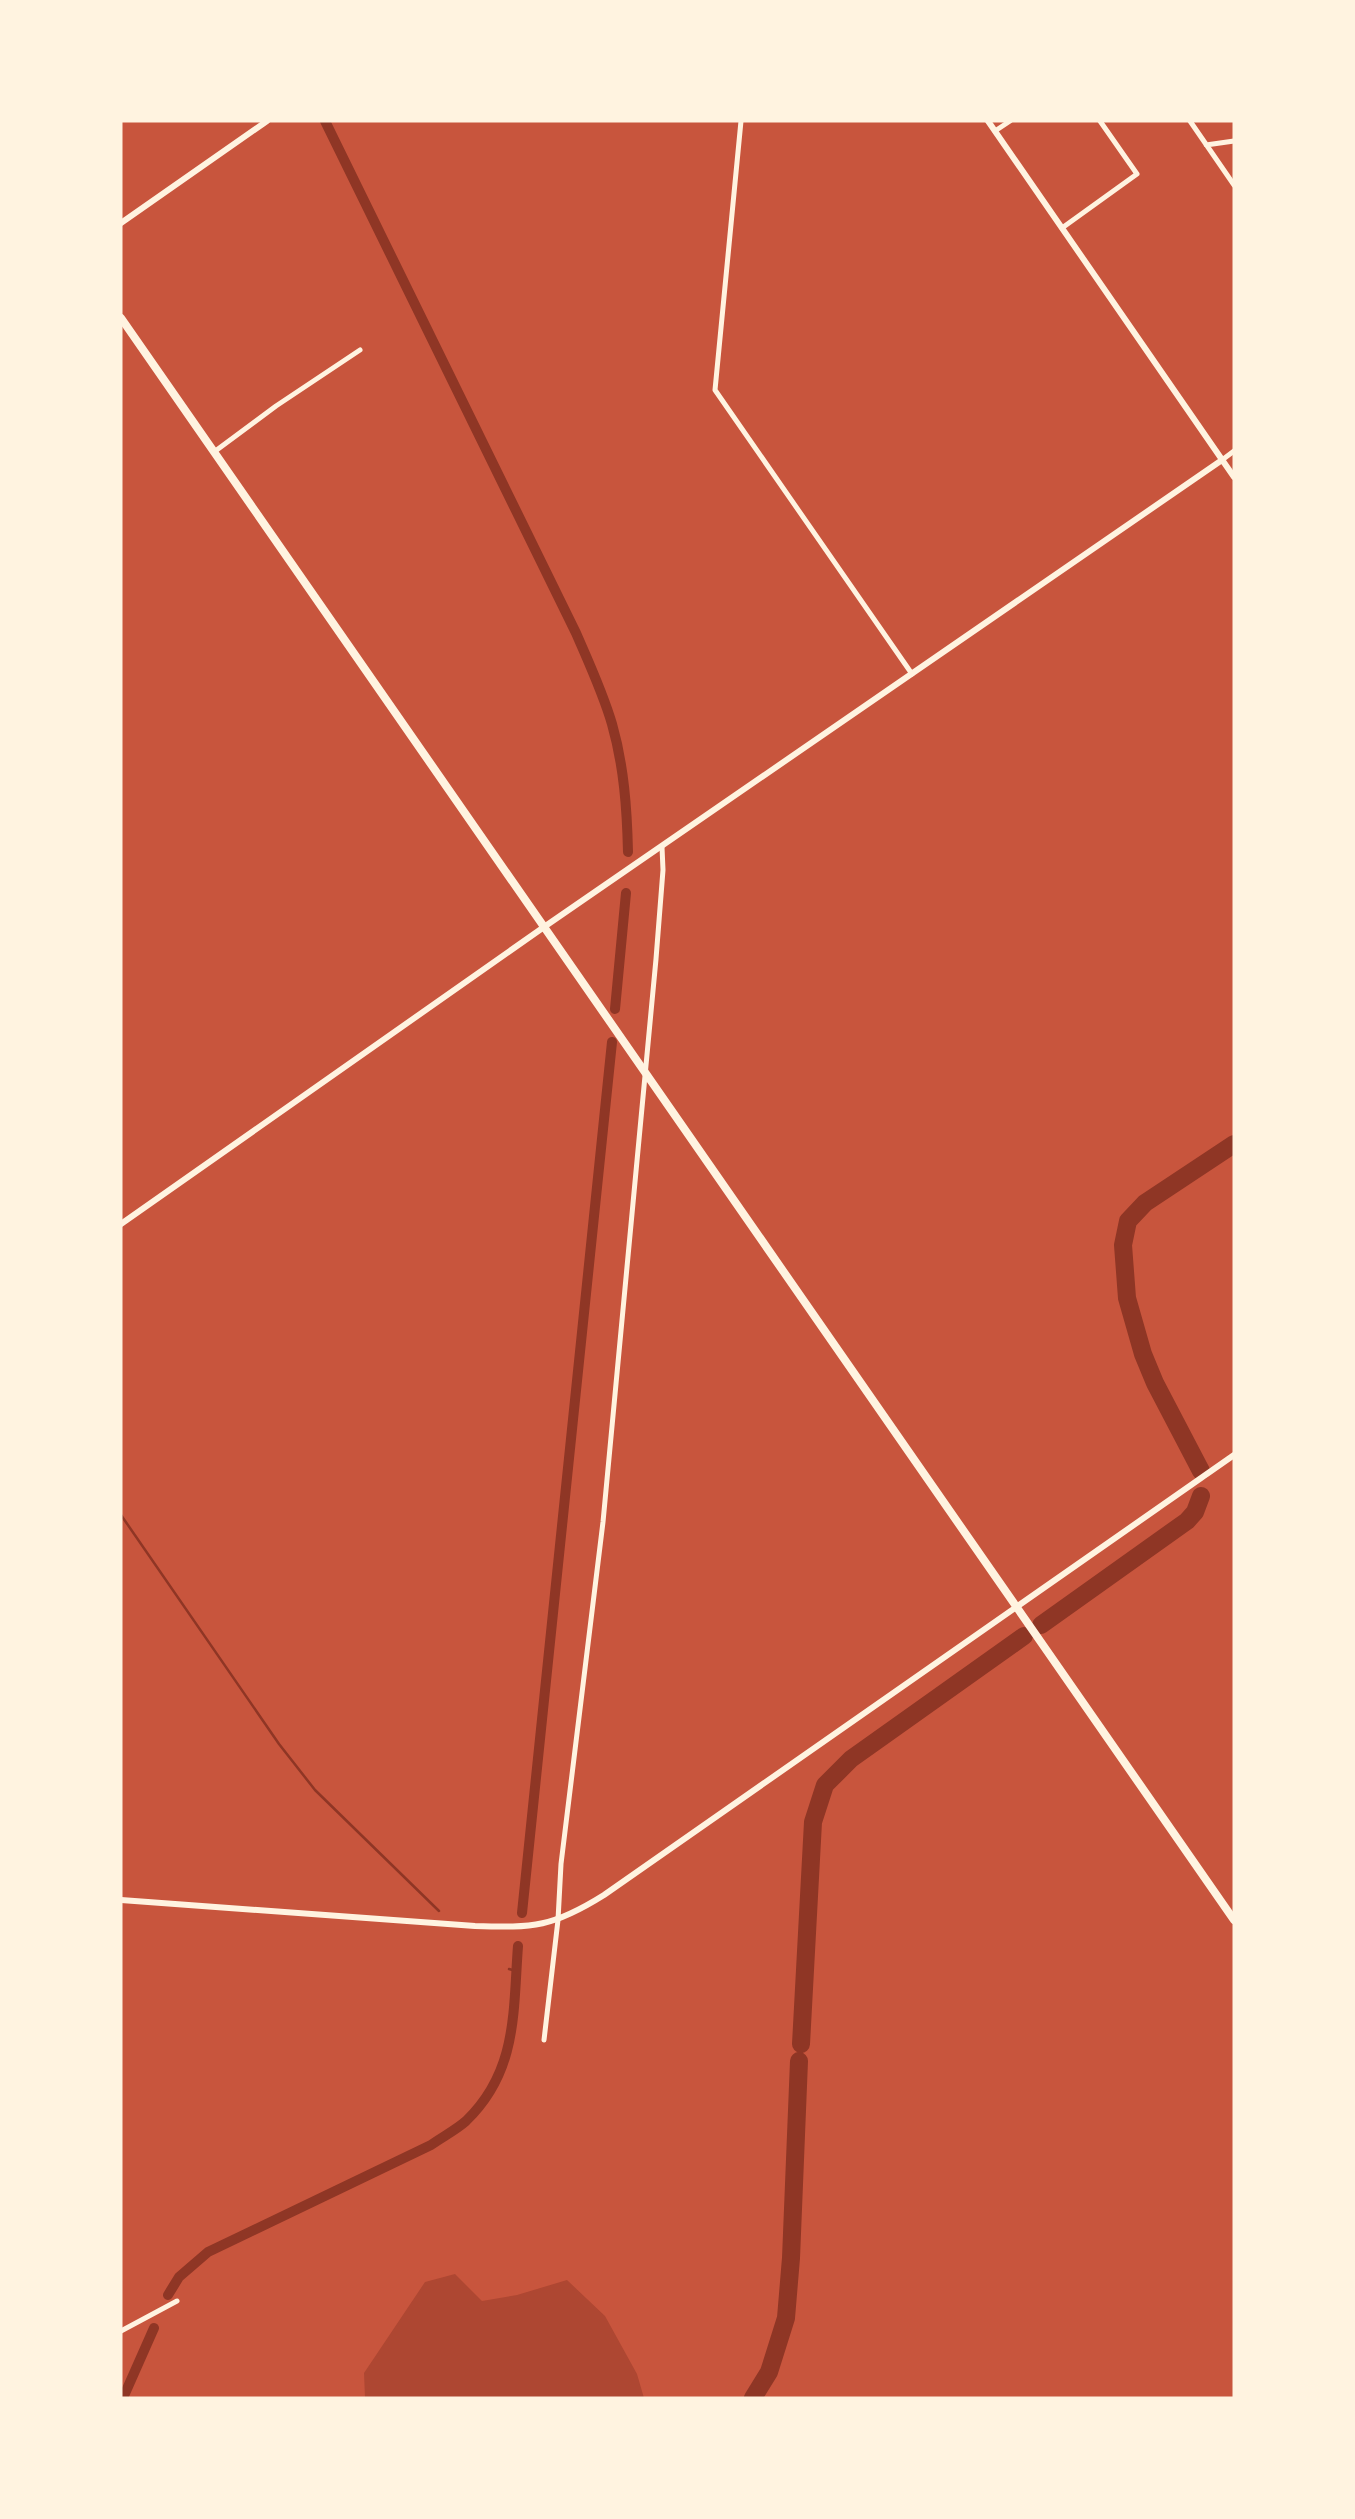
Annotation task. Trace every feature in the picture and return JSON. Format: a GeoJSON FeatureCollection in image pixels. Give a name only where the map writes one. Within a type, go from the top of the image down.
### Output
{"type":"FeatureCollection","features":[{"type":"Feature","properties":{"kind":"main road"},"geometry":{"type":"LineString","coordinates":[[121,318],[1234,1920]]}},
{"type":"Feature","properties":{"kind":"street"},"geometry":{"type":"LineString","coordinates":[[121,223],[267,121]]}},
{"type":"Feature","properties":{"kind":"street"},"geometry":{"type":"LineString","coordinates":[[741,121],[715,390],[912,674]]}},
{"type":"Feature","properties":{"kind":"street"},"geometry":{"type":"LineString","coordinates":[[988,121],[1234,478]]}},
{"type":"Feature","properties":{"kind":"street"},"geometry":{"type":"LineString","coordinates":[[995,131],[1010,121]]}},
{"type":"Feature","properties":{"kind":"street"},"geometry":{"type":"LineString","coordinates":[[1062,228],[1137,174],[1100,121]]}},
{"type":"Feature","properties":{"kind":"street"},"geometry":{"type":"LineString","coordinates":[[1190,121],[1234,185]]}},
{"type":"Feature","properties":{"kind":"street"},"geometry":{"type":"LineString","coordinates":[[1206,145],[1234,141]]}},
{"type":"Feature","properties":{"kind":"street"},"geometry":{"type":"LineString","coordinates":[[214,452],[276,406],[360,350]]}},
{"type":"Feature","properties":{"kind":"street"},"geometry":{"type":"LineString","coordinates":[[121,1224],[1234,451]]}},
{"type":"Feature","properties":{"kind":"street"},"geometry":{"type":"LineString","coordinates":[[544,2040],[558,1920],[561,1864],[603,1522],[657,946],[663,870],[662,847]]}},
{"type":"Feature","properties":{"kind":"street"},"geometry":{"type":"LineString","coordinates":[[121,1900],[475,1926],[523,1928],[558,1920],[604,1895],[1234,1455]]}},
{"type":"Feature","properties":{"kind":"street"},"geometry":{"type":"LineString","coordinates":[[121,2331],[177,2301]]}},
{"type":"Feature","properties":{"kind":"shaded area"},"geometry":{"type":"Polygon","coordinates":[[[455,2274],[482,2301],[517,2295],[567,2280],[605,2316],[637,2374],[644,2398],[365,2398],[364,2373],[425,2282],[455,2274]]]}},
{"type":"Feature","properties":{"kind":"waterway"},"geometry":{"type":"LineString","coordinates":[[325,121],[596,678],[612,724],[622,772],[628,852]]}},
{"type":"Feature","properties":{"kind":"waterway"},"geometry":{"type":"LineString","coordinates":[[615,1009],[626,893]]}},
{"type":"Feature","properties":{"kind":"waterway"},"geometry":{"type":"LineString","coordinates":[[522,1913],[612,1042]]}},
{"type":"Feature","properties":{"kind":"waterway"},"geometry":{"type":"LineString","coordinates":[[1201,1471],[1155,1383],[1143,1354],[1127,1298],[1123,1245],[1128,1221],[1145,1203],[1234,1144]]}},
{"type":"Feature","properties":{"kind":"waterway"},"geometry":{"type":"LineString","coordinates":[[1041,1625],[1187,1521],[1195,1512],[1201,1496]]}},
{"type":"Feature","properties":{"kind":"waterway"},"geometry":{"type":"LineString","coordinates":[[121,1515],[279,1744],[315,1790],[439,1911]]}},
{"type":"Feature","properties":{"kind":"waterway"},"geometry":{"type":"LineString","coordinates":[[801,2044],[813,1822],[825,1785],[851,1759],[1024,1636]]}},
{"type":"Feature","properties":{"kind":"waterway"},"geometry":{"type":"LineString","coordinates":[[168,2295],[179,2277],[208,2252],[431,2145],[466,2121],[483,2102],[504,2061],[513,2017],[518,1946]]}},
{"type":"Feature","properties":{"kind":"waterway"},"geometry":{"type":"LineString","coordinates":[[509,1969],[516,1971]]}},
{"type":"Feature","properties":{"kind":"waterway"},"geometry":{"type":"LineString","coordinates":[[753,2398],[769,2372],[786,2318],[799,2061]]}},
{"type":"Feature","properties":{"kind":"waterway"},"geometry":{"type":"LineString","coordinates":[[123,2398],[154,2328]]}}]}
